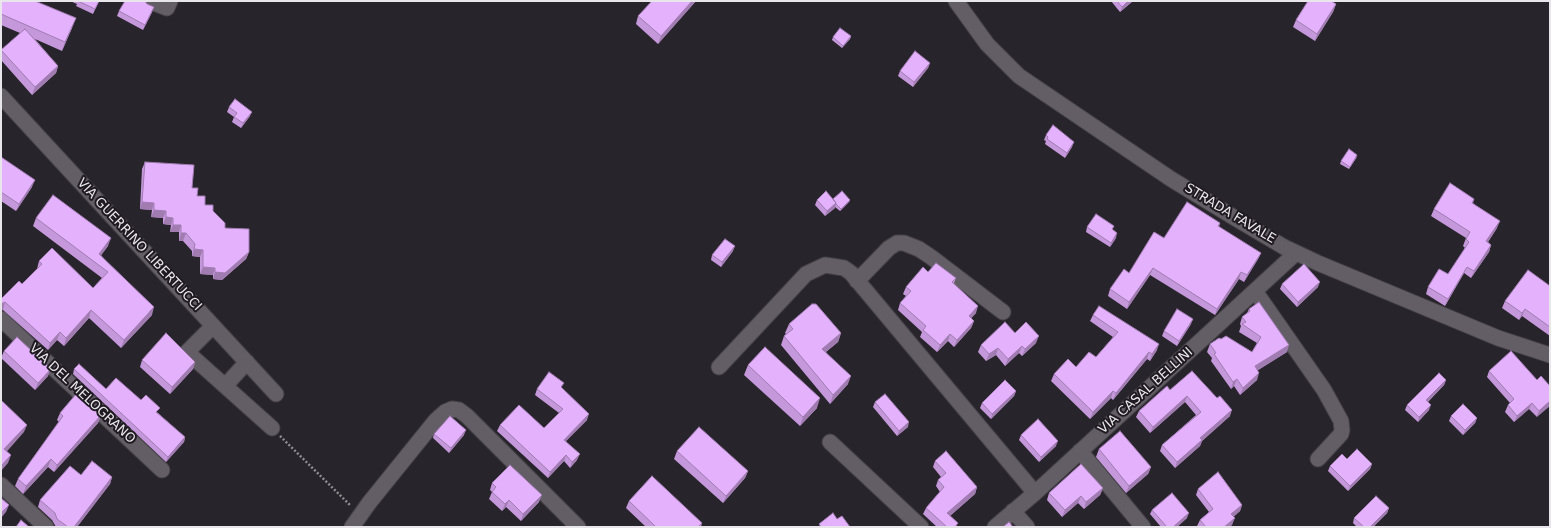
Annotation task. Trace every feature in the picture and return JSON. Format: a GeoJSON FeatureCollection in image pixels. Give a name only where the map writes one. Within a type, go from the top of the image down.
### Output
{"type":"FeatureCollection","features":[{"type":"Feature","properties":{"kind":"street"},"geometry":{"type":"LineString","coordinates":[[150,1],[167,8],[170,1]]}},
{"type":"Feature","properties":{"kind":"street","name":"STRADA FAVALE"},"geometry":{"type":"LineString","coordinates":[[956,1],[972,26],[1008,68],[1031,86],[1177,183],[1296,253],[1498,338],[1550,355]]}},
{"type":"Feature","properties":{"kind":"street","name":"VIA GUERRINO LIBERTUCCI"},"geometry":{"type":"LineString","coordinates":[[1,96],[276,394]]}},
{"type":"Feature","properties":{"kind":"street"},"geometry":{"type":"LineString","coordinates":[[857,280],[889,248],[896,243],[904,243],[919,249],[931,257],[1003,312]]}},
{"type":"Feature","properties":{"kind":"street","name":"VIA CASAL BELLINI"},"geometry":{"type":"LineString","coordinates":[[995,527],[1035,493],[1296,253]]}},
{"type":"Feature","properties":{"kind":"street"},"geometry":{"type":"LineString","coordinates":[[719,367],[801,279],[811,271],[825,265],[840,267],[848,271],[857,280],[1035,493]]}},
{"type":"Feature","properties":{"kind":"street"},"geometry":{"type":"LineString","coordinates":[[1255,291],[1324,390],[1341,421],[1341,434],[1318,459]]}},
{"type":"Feature","properties":{"kind":"street","name":"VIA DEL MELOGRANO"},"geometry":{"type":"LineString","coordinates":[[1,319],[162,470]]}},
{"type":"Feature","properties":{"kind":"street"},"geometry":{"type":"LineString","coordinates":[[213,326],[187,352],[272,428]]}},
{"type":"Feature","properties":{"kind":"street"},"geometry":{"type":"LineString","coordinates":[[225,386],[247,362]]}},
{"type":"Feature","properties":{"kind":"street"},"geometry":{"type":"LineString","coordinates":[[356,521],[436,420],[444,412],[456,409],[467,416],[578,527]]}},
{"type":"Feature","properties":{"kind":"street"},"geometry":{"type":"LineString","coordinates":[[830,442],[921,527]]}},
{"type":"Feature","properties":{"kind":"street"},"geometry":{"type":"LineString","coordinates":[[1080,451],[1143,527]]}},
{"type":"Feature","properties":{"kind":"street"},"geometry":{"type":"LineString","coordinates":[[1,485],[46,527]]}},
{"type":"Feature","properties":{"kind":"street"},"geometry":{"type":"LineString","coordinates":[[1013,511],[1026,527]]}},
{"type":"Feature","properties":{"kind":"path"},"geometry":{"type":"LineString","coordinates":[[272,428],[356,521]]}},
{"type":"Feature","properties":{"kind":"building"},"geometry":{"type":"Polygon","coordinates":[[[1,1],[35,1],[76,18],[65,42],[1,14],[1,1]]]}},
{"type":"Feature","properties":{"kind":"building"},"geometry":{"type":"Polygon","coordinates":[[[78,1],[99,1],[95,9],[78,1]]]}},
{"type":"Feature","properties":{"kind":"building"},"geometry":{"type":"Polygon","coordinates":[[[125,1],[145,1],[147,4],[154,7],[145,25],[119,11],[125,1]]]}},
{"type":"Feature","properties":{"kind":"building"},"geometry":{"type":"Polygon","coordinates":[[[652,1],[692,1],[661,36],[638,16],[652,1]]]}},
{"type":"Feature","properties":{"kind":"building"},"geometry":{"type":"Polygon","coordinates":[[[1117,1],[1128,1],[1122,7],[1117,1]]]}},
{"type":"Feature","properties":{"kind":"building"},"geometry":{"type":"Polygon","coordinates":[[[1308,1],[1331,1],[1336,4],[1317,34],[1296,20],[1308,1]]]}},
{"type":"Feature","properties":{"kind":"building"},"geometry":{"type":"Polygon","coordinates":[[[840,28],[851,36],[843,46],[833,37],[840,28]]]}},
{"type":"Feature","properties":{"kind":"building"},"geometry":{"type":"Polygon","coordinates":[[[25,29],[58,66],[35,87],[1,50],[25,29]]]}},
{"type":"Feature","properties":{"kind":"building"},"geometry":{"type":"Polygon","coordinates":[[[915,51],[930,63],[914,82],[900,71],[915,51]]]}},
{"type":"Feature","properties":{"kind":"building"},"geometry":{"type":"Polygon","coordinates":[[[235,99],[252,112],[243,123],[234,117],[237,113],[229,107],[235,99]]]}},
{"type":"Feature","properties":{"kind":"building"},"geometry":{"type":"Polygon","coordinates":[[[1053,125],[1074,142],[1067,153],[1047,139],[1048,137],[1046,135],[1053,125]]]}},
{"type":"Feature","properties":{"kind":"building"},"geometry":{"type":"Polygon","coordinates":[[[1349,149],[1357,155],[1350,167],[1341,161],[1349,149]]]}},
{"type":"Feature","properties":{"kind":"building"},"geometry":{"type":"Polygon","coordinates":[[[1,157],[35,180],[19,204],[1,192],[1,157]]]}},
{"type":"Feature","properties":{"kind":"building"},"geometry":{"type":"Polygon","coordinates":[[[145,162],[194,165],[192,188],[198,188],[197,196],[205,196],[205,205],[213,205],[213,211],[225,223],[225,228],[249,229],[249,252],[225,273],[215,272],[215,268],[203,267],[203,250],[194,249],[195,244],[186,233],[181,233],[181,225],[173,225],[173,218],[166,217],[166,211],[154,210],[154,203],[142,202],[145,162]]]}},
{"type":"Feature","properties":{"kind":"building"},"geometry":{"type":"Polygon","coordinates":[[[1450,183],[1474,199],[1472,203],[1500,221],[1486,241],[1491,245],[1474,271],[1467,267],[1448,299],[1428,287],[1439,269],[1448,274],[1469,242],[1466,239],[1470,232],[1434,209],[1450,183]]]}},
{"type":"Feature","properties":{"kind":"building"},"geometry":{"type":"Polygon","coordinates":[[[826,191],[836,203],[827,211],[817,200],[826,191]]]}},
{"type":"Feature","properties":{"kind":"building"},"geometry":{"type":"Polygon","coordinates":[[[842,191],[850,200],[841,209],[833,199],[842,191]]]}},
{"type":"Feature","properties":{"kind":"building"},"geometry":{"type":"Polygon","coordinates":[[[53,195],[111,238],[99,254],[154,307],[124,340],[91,310],[66,338],[60,332],[50,343],[5,302],[1,304],[1,299],[19,281],[22,284],[42,264],[39,261],[52,248],[93,288],[108,272],[36,218],[53,195]]]}},
{"type":"Feature","properties":{"kind":"building"},"geometry":{"type":"Polygon","coordinates":[[[1187,202],[1220,223],[1218,226],[1261,253],[1247,275],[1241,272],[1217,309],[1153,268],[1129,302],[1110,289],[1124,269],[1129,273],[1154,232],[1164,238],[1187,202]]]}},
{"type":"Feature","properties":{"kind":"building"},"geometry":{"type":"Polygon","coordinates":[[[1096,214],[1114,226],[1112,229],[1117,233],[1111,243],[1087,227],[1096,214]]]}},
{"type":"Feature","properties":{"kind":"building"},"geometry":{"type":"Polygon","coordinates":[[[725,239],[735,246],[722,262],[712,255],[725,239]]]}},
{"type":"Feature","properties":{"kind":"building"},"geometry":{"type":"Polygon","coordinates":[[[936,263],[956,278],[952,282],[978,306],[969,316],[974,321],[957,340],[950,334],[940,345],[923,330],[926,326],[900,303],[911,291],[906,287],[923,267],[928,272],[936,263]]]}},
{"type":"Feature","properties":{"kind":"building"},"geometry":{"type":"Polygon","coordinates":[[[1304,264],[1320,282],[1298,302],[1282,284],[1304,264]]]}},
{"type":"Feature","properties":{"kind":"building"},"geometry":{"type":"Polygon","coordinates":[[[1528,270],[1550,286],[1550,327],[1525,309],[1522,313],[1505,301],[1528,270]]]}},
{"type":"Feature","properties":{"kind":"building"},"geometry":{"type":"Polygon","coordinates":[[[1259,302],[1289,345],[1255,366],[1259,373],[1243,388],[1237,379],[1233,382],[1214,354],[1216,353],[1210,344],[1219,338],[1221,339],[1226,336],[1252,352],[1261,337],[1242,324],[1246,322],[1242,317],[1250,311],[1249,309],[1259,302]]]}},
{"type":"Feature","properties":{"kind":"building"},"geometry":{"type":"Polygon","coordinates":[[[812,304],[816,304],[841,333],[822,349],[851,376],[833,395],[784,336],[793,329],[789,324],[812,304]]]}},
{"type":"Feature","properties":{"kind":"building"},"geometry":{"type":"Polygon","coordinates":[[[1099,306],[1159,344],[1152,354],[1149,352],[1116,393],[1113,391],[1093,412],[1054,374],[1068,359],[1076,367],[1089,352],[1096,357],[1118,332],[1093,315],[1099,306]]]}},
{"type":"Feature","properties":{"kind":"building"},"geometry":{"type":"Polygon","coordinates":[[[1177,309],[1193,319],[1179,341],[1164,331],[1177,309]]]}},
{"type":"Feature","properties":{"kind":"building"},"geometry":{"type":"Polygon","coordinates":[[[1005,322],[1015,333],[1026,322],[1039,336],[1025,349],[1022,346],[1008,359],[998,348],[989,354],[981,345],[1005,322]]]}},
{"type":"Feature","properties":{"kind":"building"},"geometry":{"type":"Polygon","coordinates":[[[166,333],[195,362],[172,387],[142,360],[166,333]]]}},
{"type":"Feature","properties":{"kind":"building"},"geometry":{"type":"Polygon","coordinates":[[[17,337],[51,369],[38,383],[4,351],[17,337]]]}},
{"type":"Feature","properties":{"kind":"building"},"geometry":{"type":"Polygon","coordinates":[[[765,347],[820,398],[803,417],[748,365],[765,347]]]}},
{"type":"Feature","properties":{"kind":"building"},"geometry":{"type":"Polygon","coordinates":[[[1511,351],[1537,380],[1541,376],[1550,386],[1550,401],[1539,411],[1532,403],[1517,416],[1508,405],[1514,399],[1489,371],[1511,351]]]}},
{"type":"Feature","properties":{"kind":"building"},"geometry":{"type":"Polygon","coordinates":[[[79,364],[106,389],[116,378],[141,400],[146,395],[160,408],[156,412],[185,437],[168,457],[74,369],[79,364]]]}},
{"type":"Feature","properties":{"kind":"building"},"geometry":{"type":"Polygon","coordinates":[[[1192,371],[1217,398],[1220,396],[1232,410],[1200,438],[1202,440],[1177,462],[1162,445],[1201,412],[1187,396],[1153,427],[1139,411],[1167,386],[1170,390],[1192,371]]]}},
{"type":"Feature","properties":{"kind":"building"},"geometry":{"type":"Polygon","coordinates":[[[549,372],[564,383],[561,387],[589,414],[564,440],[580,454],[572,462],[566,455],[550,472],[500,425],[519,405],[544,428],[563,409],[537,389],[549,372]]]}},
{"type":"Feature","properties":{"kind":"building"},"geometry":{"type":"Polygon","coordinates":[[[1439,373],[1446,380],[1426,400],[1431,405],[1419,417],[1407,405],[1439,373]]]}},
{"type":"Feature","properties":{"kind":"building"},"geometry":{"type":"Polygon","coordinates":[[[1005,380],[1016,391],[992,414],[982,403],[1005,380]]]}},
{"type":"Feature","properties":{"kind":"building"},"geometry":{"type":"Polygon","coordinates":[[[77,393],[101,415],[57,465],[51,459],[26,486],[18,479],[63,416],[60,413],[77,393]]]}},
{"type":"Feature","properties":{"kind":"building"},"geometry":{"type":"Polygon","coordinates":[[[885,394],[909,422],[899,431],[875,402],[885,394]]]}},
{"type":"Feature","properties":{"kind":"building"},"geometry":{"type":"Polygon","coordinates":[[[1,400],[27,425],[4,449],[11,455],[1,466],[1,400]]]}},
{"type":"Feature","properties":{"kind":"building"},"geometry":{"type":"Polygon","coordinates":[[[1463,404],[1477,418],[1465,430],[1451,416],[1463,404]]]}},
{"type":"Feature","properties":{"kind":"building"},"geometry":{"type":"Polygon","coordinates":[[[450,416],[466,430],[451,448],[434,434],[450,416]]]}},
{"type":"Feature","properties":{"kind":"building"},"geometry":{"type":"Polygon","coordinates":[[[1038,419],[1058,441],[1041,457],[1021,435],[1038,419]]]}},
{"type":"Feature","properties":{"kind":"building"},"geometry":{"type":"Polygon","coordinates":[[[699,427],[748,471],[726,496],[677,451],[699,427]]]}},
{"type":"Feature","properties":{"kind":"building"},"geometry":{"type":"Polygon","coordinates":[[[1120,431],[1151,467],[1129,486],[1099,449],[1120,431]]]}},
{"type":"Feature","properties":{"kind":"building"},"geometry":{"type":"Polygon","coordinates":[[[1357,449],[1372,464],[1350,486],[1330,466],[1342,454],[1347,459],[1357,449]]]}},
{"type":"Feature","properties":{"kind":"building"},"geometry":{"type":"Polygon","coordinates":[[[946,451],[977,487],[947,513],[958,523],[955,527],[947,527],[926,508],[944,487],[938,480],[946,473],[935,461],[946,451]]]}},
{"type":"Feature","properties":{"kind":"building"},"geometry":{"type":"Polygon","coordinates":[[[92,461],[112,477],[74,527],[68,527],[57,519],[55,513],[40,500],[70,466],[81,475],[92,461]]]}},
{"type":"Feature","properties":{"kind":"building"},"geometry":{"type":"Polygon","coordinates":[[[1081,464],[1103,488],[1086,502],[1081,496],[1065,510],[1049,493],[1081,464]]]}},
{"type":"Feature","properties":{"kind":"building"},"geometry":{"type":"Polygon","coordinates":[[[510,465],[542,495],[523,514],[509,500],[505,504],[492,492],[496,487],[492,483],[510,465]]]}},
{"type":"Feature","properties":{"kind":"building"},"geometry":{"type":"Polygon","coordinates":[[[1218,472],[1242,505],[1231,514],[1235,518],[1224,527],[1206,527],[1200,520],[1213,509],[1198,489],[1218,472]]]}},
{"type":"Feature","properties":{"kind":"building"},"geometry":{"type":"Polygon","coordinates":[[[652,476],[702,523],[698,527],[656,527],[629,501],[652,476]]]}},
{"type":"Feature","properties":{"kind":"building"},"geometry":{"type":"Polygon","coordinates":[[[1172,493],[1189,513],[1173,527],[1167,527],[1152,510],[1172,493]]]}},
{"type":"Feature","properties":{"kind":"building"},"geometry":{"type":"Polygon","coordinates":[[[1376,496],[1389,508],[1370,527],[1364,527],[1354,518],[1376,496]]]}},
{"type":"Feature","properties":{"kind":"building"},"geometry":{"type":"Polygon","coordinates":[[[1,498],[9,505],[1,513],[1,498]]]}},
{"type":"Feature","properties":{"kind":"building"},"geometry":{"type":"Polygon","coordinates":[[[833,513],[837,519],[842,516],[850,527],[821,527],[819,524],[833,513]]]}},
{"type":"Feature","properties":{"kind":"building"},"geometry":{"type":"Polygon","coordinates":[[[21,520],[29,527],[16,527],[21,520]]]}},
{"type":"Feature","properties":{"kind":"building"},"geometry":{"type":"Polygon","coordinates":[[[1009,522],[1013,527],[1003,527],[1009,522]]]}}]}
